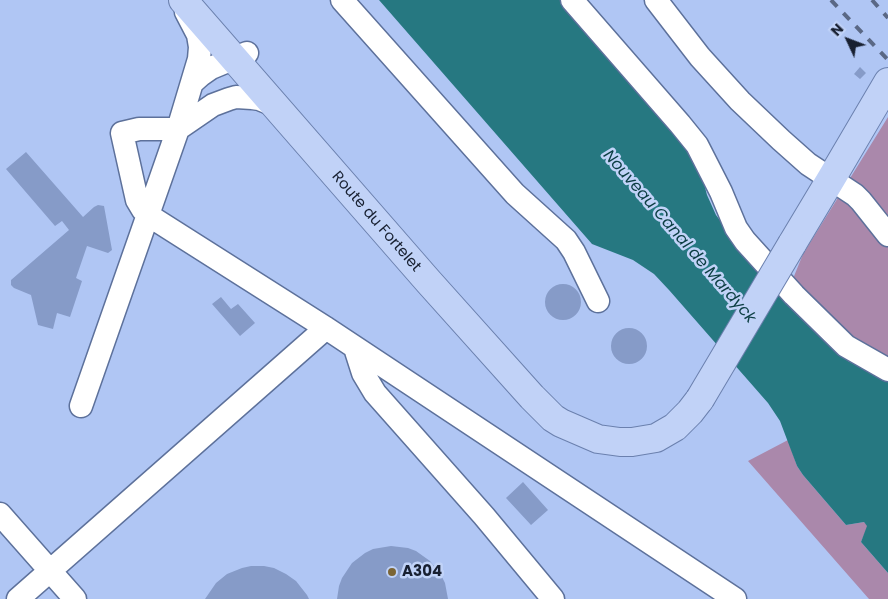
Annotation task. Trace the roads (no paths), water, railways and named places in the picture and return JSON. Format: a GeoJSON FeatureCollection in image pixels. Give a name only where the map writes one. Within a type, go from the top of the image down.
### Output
{"type":"FeatureCollection","features":[{"type":"Feature","properties":{"kind":"main road","name":"Route du Fortelet"},"geometry":{"type":"LineString","coordinates":[[181,0],[450,282],[565,417],[581,432]]}},
{"type":"Feature","properties":{"kind":"main road","name":"Route du Fortelet"},"geometry":{"type":"LineString","coordinates":[[200,0],[240,60],[274,105],[532,397],[553,418],[561,423],[598,439],[620,442],[656,438],[683,420],[700,398],[888,82]]}},
{"type":"Feature","properties":{"kind":"street"},"geometry":{"type":"LineString","coordinates":[[81,406],[178,129],[199,59],[199,42],[196,30],[181,0]]}},
{"type":"Feature","properties":{"kind":"street"},"geometry":{"type":"LineString","coordinates":[[342,0],[515,194],[566,240],[574,252],[598,301]]}},
{"type":"Feature","properties":{"kind":"street"},"geometry":{"type":"LineString","coordinates":[[572,0],[697,145],[721,192],[736,228],[745,241],[794,295],[846,346],[888,370]]}},
{"type":"Feature","properties":{"kind":"street"},"geometry":{"type":"LineString","coordinates":[[656,0],[700,57],[740,101],[800,156],[854,195],[888,235]]}},
{"type":"Feature","properties":{"kind":"street"},"geometry":{"type":"LineString","coordinates":[[192,83],[211,68],[240,60]]}},
{"type":"Feature","properties":{"kind":"street"},"geometry":{"type":"LineString","coordinates":[[240,60],[226,92],[213,105],[178,129],[140,129],[122,133],[137,200],[143,210],[326,328],[735,599]]}},
{"type":"Feature","properties":{"kind":"street"},"geometry":{"type":"LineString","coordinates":[[213,105],[229,99],[245,97],[259,99],[274,105]]}},
{"type":"Feature","properties":{"kind":"street"},"geometry":{"type":"LineString","coordinates":[[18,599],[326,328]]}},
{"type":"Feature","properties":{"kind":"street"},"geometry":{"type":"LineString","coordinates":[[356,348],[363,372],[375,393],[484,516],[552,599]]}},
{"type":"Feature","properties":{"kind":"street"},"geometry":{"type":"LineString","coordinates":[[0,514],[75,599]]}},
{"type":"Feature","properties":{"kind":"water","name":"Nouveau Canal de Mardyck"},"geometry":{"type":"Polygon","coordinates":[[[379,0],[560,0],[696,153],[707,195],[716,215],[722,223],[832,348],[848,361],[888,382],[888,573],[861,542],[867,526],[864,522],[846,525],[803,475],[797,466],[780,421],[768,403],[669,290],[654,274],[633,260],[592,244],[379,0]]]}},
{"type":"Feature","properties":{"kind":"railway"},"geometry":{"type":"LineString","coordinates":[[831,0],[888,60]]}},
{"type":"Feature","properties":{"kind":"railway"},"geometry":{"type":"LineString","coordinates":[[872,0],[888,18]]}},
{"type":"Feature","properties":{"kind":"place","name":"A304"},"geometry":{"type":"Point","coordinates":[392,572]}}]}
